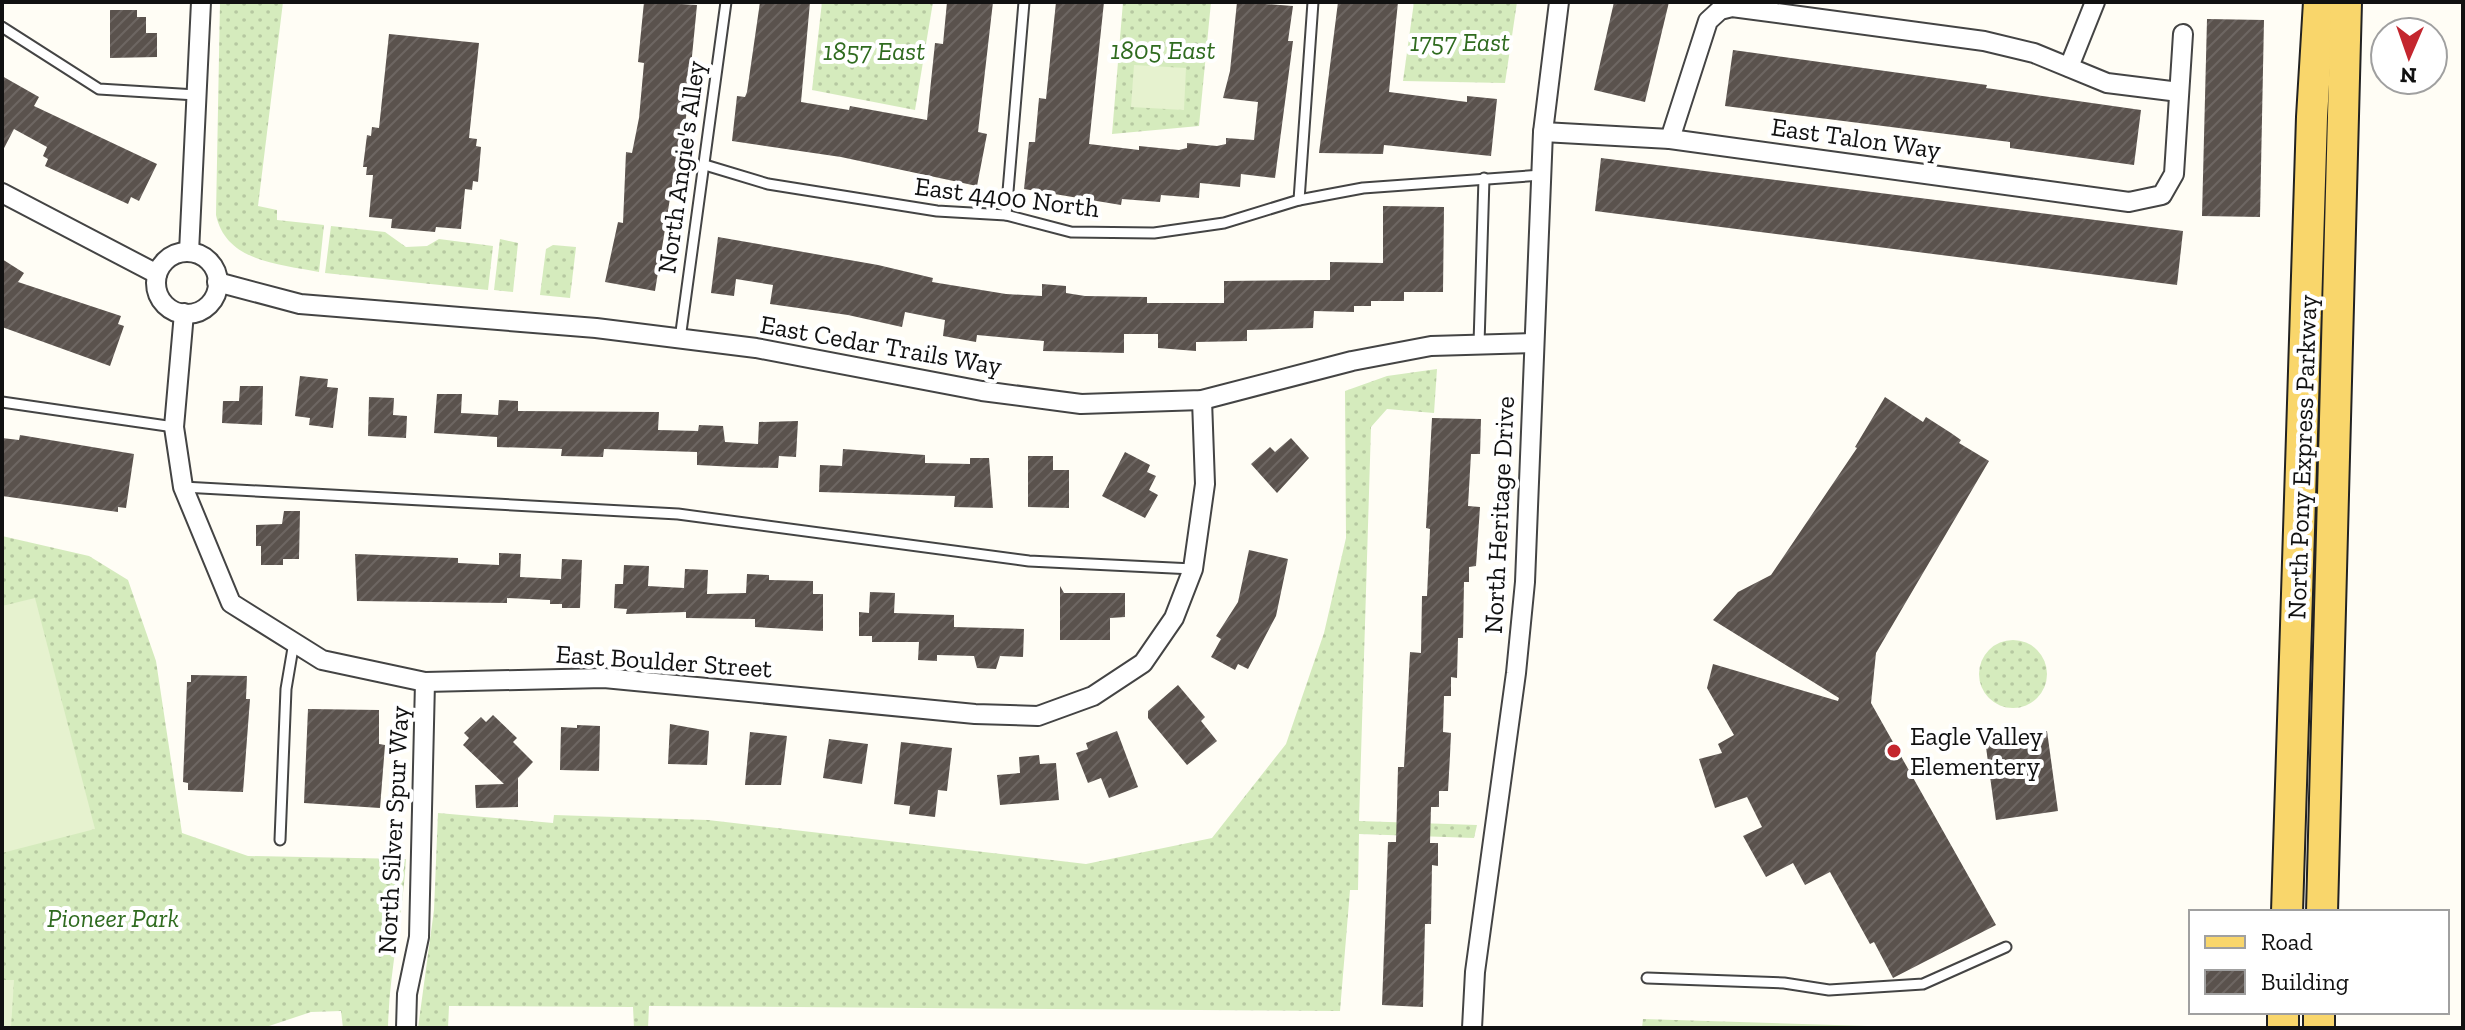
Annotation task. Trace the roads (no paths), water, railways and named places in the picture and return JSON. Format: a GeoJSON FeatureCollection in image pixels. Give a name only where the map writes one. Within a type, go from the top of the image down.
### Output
{"type":"FeatureCollection","features":[{"type":"Feature","properties":{"kind":"main road","name":"North Pony Express Parkway"},"geometry":{"type":"LineString","coordinates":[[2287,910],[2312,117],[2319,2]]}},
{"type":"Feature","properties":{"kind":"main road","name":"North Pony Express Parkway"},"geometry":{"type":"LineString","coordinates":[[2322,910],[2339,360],[2341,91],[2346,2]]}},
{"type":"Feature","properties":{"kind":"street"},"geometry":{"type":"LineString","coordinates":[[189,252],[201,2]]}},
{"type":"Feature","properties":{"kind":"street","name":"North Heritage Drive"},"geometry":{"type":"LineString","coordinates":[[1472,1028],[1475,972],[1516,673],[1525,582],[1532,343],[1543,132],[1559,2]]}},
{"type":"Feature","properties":{"kind":"street"},"geometry":{"type":"LineString","coordinates":[[2069,67],[2095,2]]}},
{"type":"Feature","properties":{"kind":"street"},"geometry":{"type":"LineString","coordinates":[[1670,139],[1708,21],[1720,10],[1732,7],[1984,41],[2034,53],[2107,83],[2179,92],[2183,34]]}},
{"type":"Feature","properties":{"kind":"street","name":"East Talon Way"},"geometry":{"type":"LineString","coordinates":[[1543,132],[1670,139],[2129,202],[2162,195],[2174,174],[2179,92]]}},
{"type":"Feature","properties":{"kind":"street"},"geometry":{"type":"LineString","coordinates":[[2,193],[157,274]]}},
{"type":"Feature","properties":{"kind":"street"},"geometry":{"type":"LineString","coordinates":[[189,252],[206,259],[217,282],[210,302],[202,309],[184,313],[164,304],[158,294],[157,274],[169,257],[189,252]]}},
{"type":"Feature","properties":{"kind":"street","name":"East Cedar Trails Way"},"geometry":{"type":"LineString","coordinates":[[217,282],[300,304],[596,328],[756,348],[982,391],[1081,404],[1202,400],[1352,361],[1431,346],[1532,343]]}},
{"type":"Feature","properties":{"kind":"street","name":"East Boulder Street"},"geometry":{"type":"LineString","coordinates":[[184,313],[174,427],[183,487],[231,603],[322,660],[425,682],[604,678],[975,714],[1038,716],[1093,696],[1143,663],[1174,618],[1193,569]]}},
{"type":"Feature","properties":{"kind":"street"},"geometry":{"type":"LineString","coordinates":[[1193,569],[1205,484],[1202,400]]}},
{"type":"Feature","properties":{"kind":"street","name":"North Silver Spur Way"},"geometry":{"type":"LineString","coordinates":[[406,1028],[407,994],[419,937],[425,682]]}},
{"type":"Feature","properties":{"kind":"lane","name":"North Angie's Alley"},"geometry":{"type":"LineString","coordinates":[[680,339],[726,2]]}},
{"type":"Feature","properties":{"kind":"lane"},"geometry":{"type":"LineString","coordinates":[[1006,215],[1024,2]]}},
{"type":"Feature","properties":{"kind":"lane"},"geometry":{"type":"LineString","coordinates":[[1299,200],[1313,2]]}},
{"type":"Feature","properties":{"kind":"lane"},"geometry":{"type":"LineString","coordinates":[[2,27],[99,89],[196,95]]}},
{"type":"Feature","properties":{"kind":"lane","name":"East 4400 North"},"geometry":{"type":"LineString","coordinates":[[705,165],[768,184],[937,211],[1006,215],[1071,232],[1154,233],[1224,223],[1299,200],[1363,188],[1542,175]]}},
{"type":"Feature","properties":{"kind":"lane"},"geometry":{"type":"LineString","coordinates":[[1479,344],[1484,178]]}},
{"type":"Feature","properties":{"kind":"lane"},"geometry":{"type":"LineString","coordinates":[[2,402],[174,427]]}},
{"type":"Feature","properties":{"kind":"lane"},"geometry":{"type":"LineString","coordinates":[[183,487],[434,504],[678,514],[1029,561],[1193,569]]}},
{"type":"Feature","properties":{"kind":"lane"},"geometry":{"type":"LineString","coordinates":[[280,840],[286,689],[294,642]]}},
{"type":"Feature","properties":{"kind":"lane"},"geometry":{"type":"LineString","coordinates":[[1647,978],[1784,983],[1829,990],[1923,984],[2006,947]]}},
{"type":"Feature","properties":{"kind":"place","name":"Eagle Valley Elementery"},"geometry":{"type":"Point","coordinates":[1894,751]}},
{"type":"Feature","properties":{"kind":"park label","name":"1757 East"},"geometry":{"type":"Point","coordinates":[1460,42]}},
{"type":"Feature","properties":{"kind":"park label","name":"1805 East"},"geometry":{"type":"Point","coordinates":[1163,50]}},
{"type":"Feature","properties":{"kind":"park label","name":"1857 East"},"geometry":{"type":"Point","coordinates":[874,51]}},
{"type":"Feature","properties":{"kind":"park label","name":"Pioneer Park"},"geometry":{"type":"Point","coordinates":[113,918]}}]}
